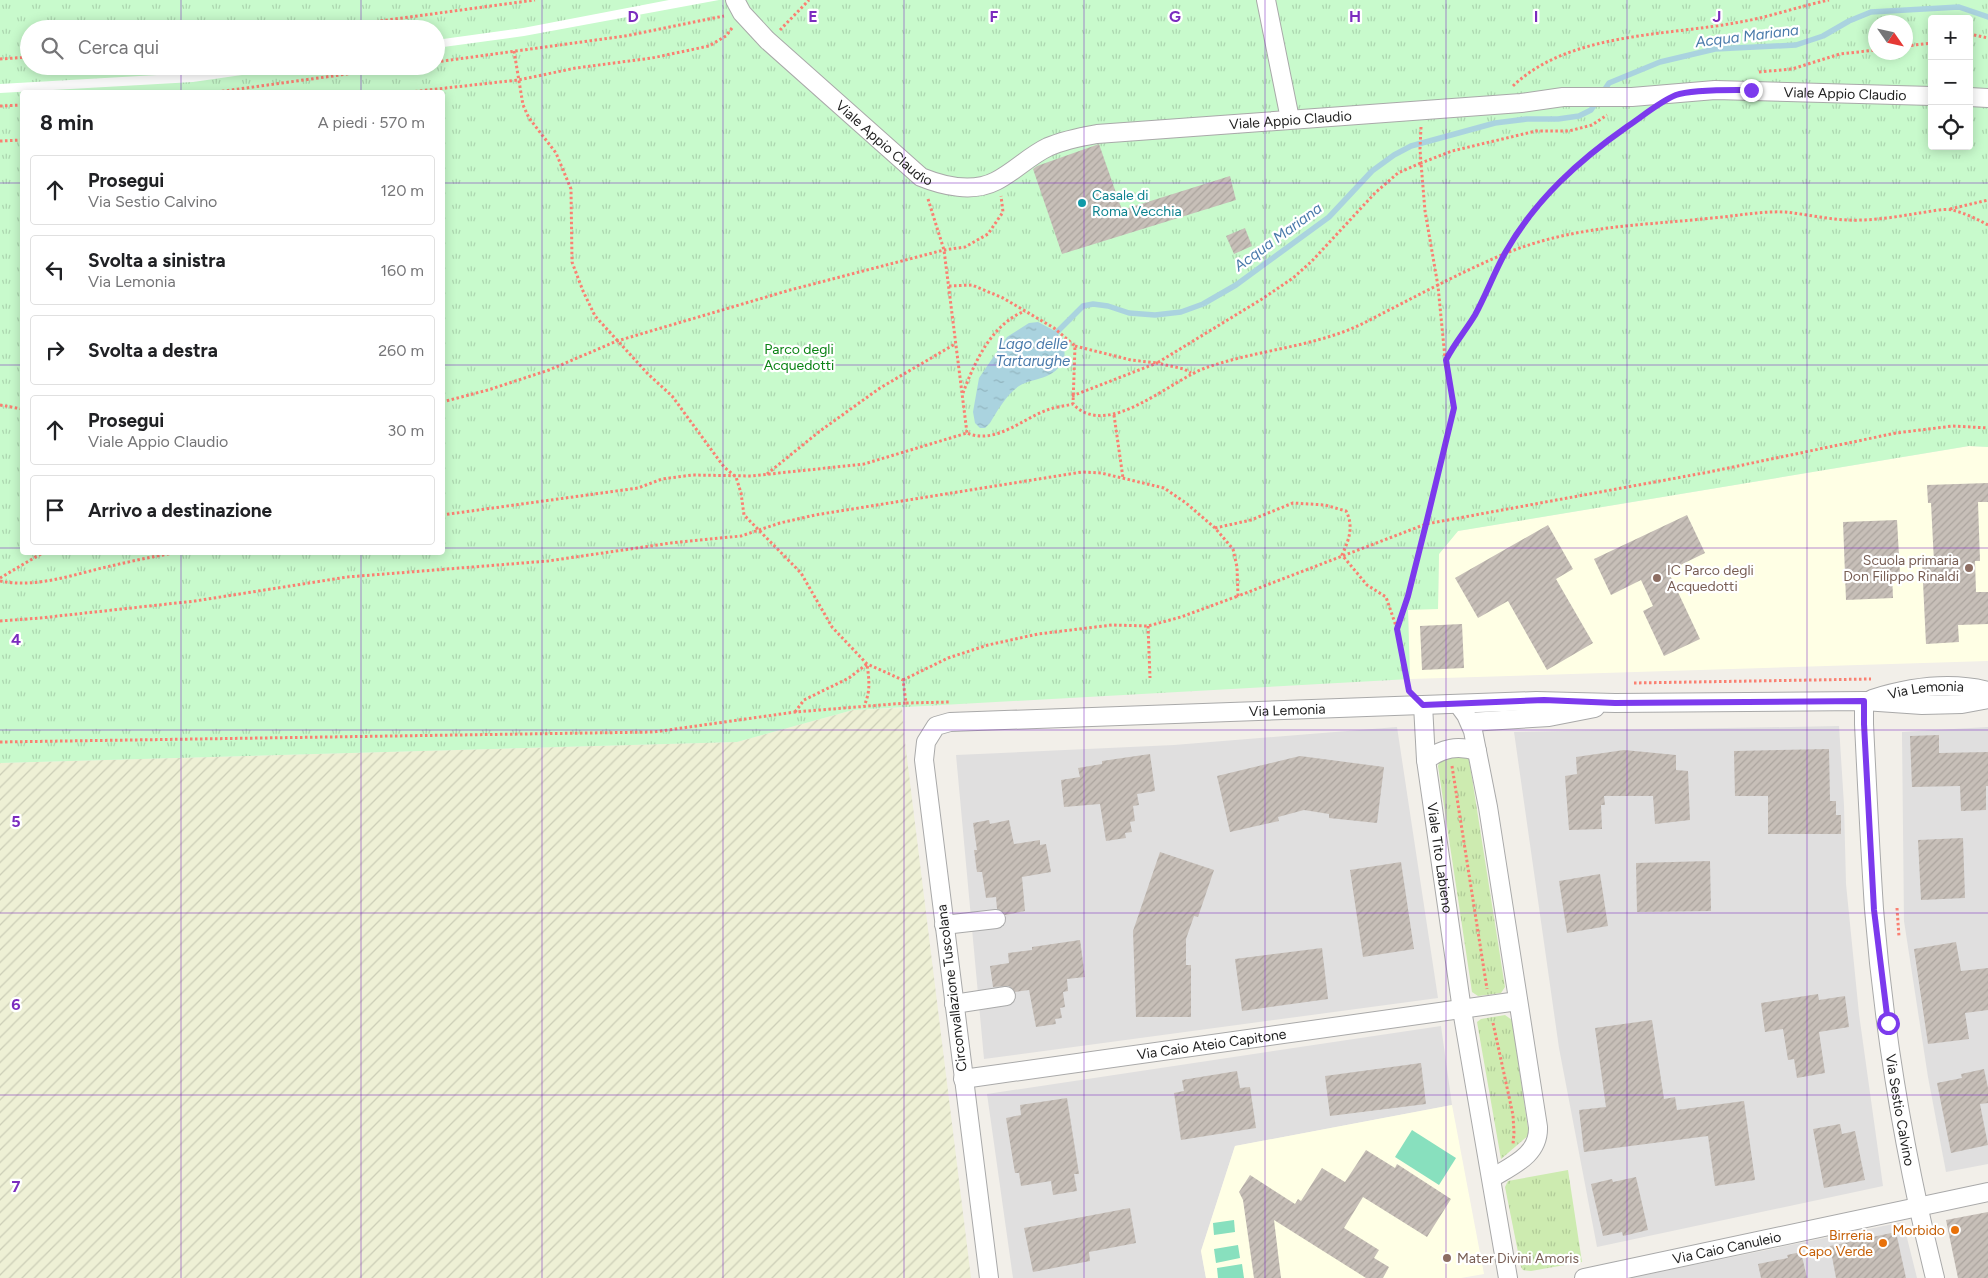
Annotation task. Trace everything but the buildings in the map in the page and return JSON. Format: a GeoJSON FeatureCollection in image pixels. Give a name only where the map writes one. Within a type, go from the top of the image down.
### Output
{"type":"FeatureCollection","features":[{"type":"Feature","properties":{"kind":"street"},"geometry":{"type":"LineString","coordinates":[[1266,0],[1290,119]]}},
{"type":"Feature","properties":{"kind":"street","name":"Viale Appio Claudio"},"geometry":{"type":"LineString","coordinates":[[739,6],[767,40],[921,177],[938,184],[965,188],[995,182],[1046,148],[1074,138],[1096,134],[1170,130],[1563,97],[1620,97],[1733,90],[1928,96]]}},
{"type":"Feature","properties":{"kind":"street"},"geometry":{"type":"LineString","coordinates":[[1973,98],[1988,98]]}},
{"type":"Feature","properties":{"kind":"street","name":"Via Lemonia"},"geometry":{"type":"LineString","coordinates":[[1864,701],[1897,691],[1930,687],[1964,686],[1988,692]]}},
{"type":"Feature","properties":{"kind":"street","name":"Via Lemonia"},"geometry":{"type":"LineString","coordinates":[[961,722],[1544,700],[1615,703],[1864,701],[1922,706],[1962,704],[1988,699]]}},
{"type":"Feature","properties":{"kind":"street","name":"Via Sestio Calvino"},"geometry":{"type":"LineString","coordinates":[[1864,701],[1874,910],[1891,1053],[1918,1207],[1935,1278]]}},
{"type":"Feature","properties":{"kind":"street","name":"Via Lemonia"},"geometry":{"type":"LineString","coordinates":[[1470,722],[1555,716],[1615,703]]}},
{"type":"Feature","properties":{"kind":"street"},"geometry":{"type":"LineString","coordinates":[[1458,704],[1470,722],[1493,833],[1538,1132],[1536,1143],[1531,1152],[1492,1178]]}},
{"type":"Feature","properties":{"kind":"street","name":"Viale Tito Labieno"},"geometry":{"type":"LineString","coordinates":[[1423,705],[1426,760],[1462,1010],[1508,1278]]}},
{"type":"Feature","properties":{"kind":"street","name":"Circonvallazione Tuscolana"},"geometry":{"type":"LineString","coordinates":[[961,722],[945,723],[936,726],[930,733],[925,748],[924,760],[989,1278]]}},
{"type":"Feature","properties":{"kind":"street"},"geometry":{"type":"LineString","coordinates":[[1426,760],[1447,748],[1460,747],[1477,751]]}},
{"type":"Feature","properties":{"kind":"street"},"geometry":{"type":"LineString","coordinates":[[944,925],[996,919]]}},
{"type":"Feature","properties":{"kind":"street"},"geometry":{"type":"LineString","coordinates":[[954,1004],[1006,996]]}},
{"type":"Feature","properties":{"kind":"street"},"geometry":{"type":"LineString","coordinates":[[1462,1010],[1518,1001]]}},
{"type":"Feature","properties":{"kind":"street","name":"Via Caio Ateio Capitone"},"geometry":{"type":"LineString","coordinates":[[963,1079],[1462,1010]]}},
{"type":"Feature","properties":{"kind":"street","name":"Via Caio Canuleio"},"geometry":{"type":"LineString","coordinates":[[1584,1278],[1988,1192]]}},
{"type":"Feature","properties":{"kind":"path"},"geometry":{"type":"LineString","coordinates":[[387,20],[535,0]]}},
{"type":"Feature","properties":{"kind":"path"},"geometry":{"type":"LineString","coordinates":[[767,40],[781,30],[809,0]]}},
{"type":"Feature","properties":{"kind":"path"},"geometry":{"type":"LineString","coordinates":[[1495,104],[1514,84],[1556,57],[1608,42],[1742,22],[1829,0]]}},
{"type":"Feature","properties":{"kind":"path"},"geometry":{"type":"LineString","coordinates":[[445,61],[625,36],[739,6]]}},
{"type":"Feature","properties":{"kind":"path"},"geometry":{"type":"LineString","coordinates":[[428,90],[518,80],[576,68],[652,58],[709,46],[726,36],[739,6]]}},
{"type":"Feature","properties":{"kind":"path"},"geometry":{"type":"LineString","coordinates":[[1973,35],[1988,38]]}},
{"type":"Feature","properties":{"kind":"path"},"geometry":{"type":"LineString","coordinates":[[1913,45],[1928,43]]}},
{"type":"Feature","properties":{"kind":"path"},"geometry":{"type":"LineString","coordinates":[[514,51],[523,105],[529,118],[556,153],[572,189],[572,262],[595,316],[648,374],[672,396],[724,467],[736,477],[741,493],[744,515],[800,573],[832,627],[867,664],[903,680]]}},
{"type":"Feature","properties":{"kind":"path"},"geometry":{"type":"LineString","coordinates":[[1756,72],[1792,69],[1840,54],[1868,51]]}},
{"type":"Feature","properties":{"kind":"path"},"geometry":{"type":"LineString","coordinates":[[0,59],[20,58]]}},
{"type":"Feature","properties":{"kind":"path"},"geometry":{"type":"LineString","coordinates":[[231,90],[340,75]]}},
{"type":"Feature","properties":{"kind":"path"},"geometry":{"type":"LineString","coordinates":[[0,106],[20,105]]}},
{"type":"Feature","properties":{"kind":"path"},"geometry":{"type":"LineString","coordinates":[[1446,360],[1474,316],[1504,254],[1538,206],[1562,178],[1601,145],[1647,113]]}},
{"type":"Feature","properties":{"kind":"path"},"geometry":{"type":"LineString","coordinates":[[1072,396],[1157,363],[1293,278],[1312,261],[1375,193],[1398,172],[1452,151],[1536,131],[1569,130],[1592,125],[1608,115]]}},
{"type":"Feature","properties":{"kind":"path"},"geometry":{"type":"LineString","coordinates":[[1397,629],[1408,596],[1454,408],[1426,211],[1420,138]]}},
{"type":"Feature","properties":{"kind":"path"},"geometry":{"type":"LineString","coordinates":[[0,141],[20,140]]}},
{"type":"Feature","properties":{"kind":"path"},"geometry":{"type":"LineString","coordinates":[[921,177],[944,250],[967,433]]}},
{"type":"Feature","properties":{"kind":"path"},"geometry":{"type":"LineString","coordinates":[[445,401],[488,390],[549,370],[617,341],[790,290],[944,250],[965,247],[988,234],[1002,212],[1001,197],[995,182]]}},
{"type":"Feature","properties":{"kind":"path"},"geometry":{"type":"LineString","coordinates":[[1075,346],[1073,404],[1080,411],[1090,415],[1114,415],[1130,409],[1191,373],[1341,333],[1504,254],[1542,241],[1591,229],[1757,212],[1784,212],[1848,220],[1893,217],[1950,209],[1988,200]]}},
{"type":"Feature","properties":{"kind":"path"},"geometry":{"type":"LineString","coordinates":[[1950,209],[1988,225]]}},
{"type":"Feature","properties":{"kind":"path"},"geometry":{"type":"LineString","coordinates":[[949,286],[972,285],[1002,298],[1054,328],[1075,346],[1131,360],[1184,369],[1191,373]]}},
{"type":"Feature","properties":{"kind":"path"},"geometry":{"type":"LineString","coordinates":[[962,394],[972,368],[983,349],[1014,315],[1026,311]]}},
{"type":"Feature","properties":{"kind":"path"},"geometry":{"type":"LineString","coordinates":[[767,474],[820,430],[880,388],[955,344]]}},
{"type":"Feature","properties":{"kind":"path"},"geometry":{"type":"LineString","coordinates":[[445,515],[638,488],[662,480],[692,475],[736,477],[864,464],[967,433],[976,436],[996,434],[1012,428],[1047,409],[1073,404]]}},
{"type":"Feature","properties":{"kind":"path"},"geometry":{"type":"LineString","coordinates":[[0,406],[20,409]]}},
{"type":"Feature","properties":{"kind":"path"},"geometry":{"type":"LineString","coordinates":[[1114,415],[1123,478]]}},
{"type":"Feature","properties":{"kind":"path"},"geometry":{"type":"LineString","coordinates":[[903,680],[948,658],[988,645],[1038,634],[1093,627],[1112,625],[1148,626],[1238,596],[1426,524],[1709,472],[1896,433],[1954,426],[1988,428]]}},
{"type":"Feature","properties":{"kind":"path"},"geometry":{"type":"LineString","coordinates":[[0,621],[195,601],[347,578],[548,561],[671,543],[742,536],[780,523],[815,515],[1082,472],[1101,472],[1164,488],[1186,503],[1215,528],[1233,549],[1237,567],[1238,596]]}},
{"type":"Feature","properties":{"kind":"path"},"geometry":{"type":"LineString","coordinates":[[1215,528],[1251,520],[1293,504],[1326,505],[1346,511],[1351,521],[1349,539],[1342,555]]}},
{"type":"Feature","properties":{"kind":"path"},"geometry":{"type":"LineString","coordinates":[[0,579],[39,555]]}},
{"type":"Feature","properties":{"kind":"path"},"geometry":{"type":"LineString","coordinates":[[0,579],[9,583],[39,583],[161,555]]}},
{"type":"Feature","properties":{"kind":"path"},"geometry":{"type":"LineString","coordinates":[[1342,555],[1367,585],[1386,597],[1397,629],[1409,691],[1423,705]]}},
{"type":"Feature","properties":{"kind":"path"},"geometry":{"type":"LineString","coordinates":[[1148,626],[1150,678]]}},
{"type":"Feature","properties":{"kind":"path"},"geometry":{"type":"LineString","coordinates":[[864,706],[869,696],[870,682],[867,664]]}},
{"type":"Feature","properties":{"kind":"path"},"geometry":{"type":"LineString","coordinates":[[795,712],[804,700],[849,678],[867,664]]}},
{"type":"Feature","properties":{"kind":"path"},"geometry":{"type":"LineString","coordinates":[[1641,683],[1878,679]]}},
{"type":"Feature","properties":{"kind":"path"},"geometry":{"type":"LineString","coordinates":[[903,680],[906,703]]}},
{"type":"Feature","properties":{"kind":"path"},"geometry":{"type":"LineString","coordinates":[[0,742],[654,732],[795,712],[914,703]]}},
{"type":"Feature","properties":{"kind":"path"},"geometry":{"type":"LineString","coordinates":[[1447,748],[1453,771],[1490,1006],[1513,1115],[1512,1166]]}},
{"type":"Feature","properties":{"kind":"path"},"geometry":{"type":"LineString","coordinates":[[1897,908],[1899,937]]}},
{"type":"Feature","properties":{"kind":"shaded area"},"geometry":{"type":"Polygon","coordinates":[[[1969,446],[1988,447],[1988,661],[1410,679],[1408,609],[1438,609],[1439,554],[1458,531],[1969,446]]]}},
{"type":"Feature","properties":{"kind":"shaded area"},"geometry":{"type":"Polygon","coordinates":[[[902,708],[971,1278],[0,1278],[0,763],[737,742],[853,710],[902,708]]]}},
{"type":"Feature","properties":{"kind":"shaded area"},"geometry":{"type":"Polygon","coordinates":[[[1839,726],[1846,884],[1859,1014],[1883,1186],[1597,1247],[1559,1048],[1514,732],[1839,726]]]}},
{"type":"Feature","properties":{"kind":"shaded area"},"geometry":{"type":"Polygon","coordinates":[[[1397,727],[1438,998],[984,1059],[956,755],[1174,745],[1397,727]]]}},
{"type":"Feature","properties":{"kind":"shaded area"},"geometry":{"type":"Polygon","coordinates":[[[1988,727],[1988,1164],[1946,1172],[1928,1077],[1904,921],[1902,732],[1988,727]]]}},
{"type":"Feature","properties":{"kind":"shaded area"},"geometry":{"type":"Polygon","coordinates":[[[1441,1026],[1452,1105],[1235,1146],[1201,1251],[1206,1278],[1013,1278],[987,1094],[1441,1026]]]}},
{"type":"Feature","properties":{"kind":"shaded area"},"geometry":{"type":"Polygon","coordinates":[[[1452,1105],[1484,1274],[1461,1278],[1206,1278],[1201,1251],[1235,1146],[1452,1105]]]}},
{"type":"Feature","properties":{"kind":"shaded area"},"geometry":{"type":"Polygon","coordinates":[[[1903,1222],[1917,1278],[1629,1278],[1903,1222]]]}},
{"type":"Feature","properties":{"kind":"green space","name":"Parco degli Acquedotti"},"geometry":{"type":"Polygon","coordinates":[[[0,0],[1988,0],[1988,447],[1969,446],[1458,531],[1439,554],[1438,609],[1408,610],[1410,679],[853,710],[737,742],[0,763],[0,0]]]}},
{"type":"Feature","properties":{"kind":"green space"},"geometry":{"type":"Polygon","coordinates":[[[1442,756],[1469,757],[1505,987],[1501,993],[1478,996],[1472,992],[1438,766],[1442,756]]]}},
{"type":"Feature","properties":{"kind":"green space"},"geometry":{"type":"Polygon","coordinates":[[[1505,1015],[1512,1020],[1529,1135],[1501,1159],[1477,1022],[1481,1019],[1505,1015]]]}},
{"type":"Feature","properties":{"kind":"green space"},"geometry":{"type":"Polygon","coordinates":[[[1412,1130],[1456,1158],[1439,1185],[1395,1157],[1412,1130]]]}},
{"type":"Feature","properties":{"kind":"green space"},"geometry":{"type":"Polygon","coordinates":[[[1568,1170],[1582,1262],[1531,1271],[1523,1270],[1505,1187],[1508,1181],[1568,1170]]]}},
{"type":"Feature","properties":{"kind":"green space"},"geometry":{"type":"Polygon","coordinates":[[[1234,1220],[1235,1232],[1214,1235],[1213,1223],[1234,1220]]]}},
{"type":"Feature","properties":{"kind":"green space"},"geometry":{"type":"Polygon","coordinates":[[[1238,1245],[1240,1258],[1216,1263],[1214,1249],[1238,1245]]]}},
{"type":"Feature","properties":{"kind":"green space"},"geometry":{"type":"Polygon","coordinates":[[[1242,1264],[1244,1278],[1218,1278],[1217,1268],[1242,1264]]]}},
{"type":"Feature","properties":{"kind":"water","name":"Lago delle Tartarughe"},"geometry":{"type":"Polygon","coordinates":[[[1038,322],[1053,330],[1063,339],[1064,358],[1056,371],[1050,375],[1025,383],[1010,393],[990,423],[985,428],[980,428],[975,423],[973,412],[979,378],[1007,337],[1029,323],[1038,322]]]}},
{"type":"Feature","properties":{"kind":"pier"},"geometry":{"type":"Polygon","coordinates":[[[669,0],[719,0],[524,36],[445,47],[445,39],[523,28],[669,0]]]}},
{"type":"Feature","properties":{"kind":"pier"},"geometry":{"type":"Polygon","coordinates":[[[157,75],[242,75],[193,82],[53,90],[20,90],[20,92],[0,93],[0,84],[157,75]]]}},
{"type":"Feature","properties":{"kind":"waterway","name":"Acqua Mariana"},"geometry":{"type":"LineString","coordinates":[[1052,337],[1083,306],[1093,304],[1108,306],[1129,313],[1155,315],[1181,312],[1203,304],[1236,285],[1329,217],[1372,171],[1394,155],[1411,146],[1495,123],[1579,116],[1591,110],[1609,83],[1660,62],[1715,49],[1796,45],[1823,36],[1849,21],[1871,12],[1959,7],[1988,17]]}},
{"type":"Feature","properties":{"kind":"place","name":"Casale di Roma Vecchia"},"geometry":{"type":"Point","coordinates":[1082,203]}},
{"type":"Feature","properties":{"kind":"place","name":"Scuola primaria Don Filippo Rinaldi"},"geometry":{"type":"Point","coordinates":[1969,568]}},
{"type":"Feature","properties":{"kind":"place","name":"IC Parco degli Acquedotti"},"geometry":{"type":"Point","coordinates":[1657,578]}},
{"type":"Feature","properties":{"kind":"place","name":"Morbido"},"geometry":{"type":"Point","coordinates":[1955,1230]}},
{"type":"Feature","properties":{"kind":"place","name":"Birreria Capo Verde"},"geometry":{"type":"Point","coordinates":[1883,1243]}},
{"type":"Feature","properties":{"kind":"place","name":"Mater Divini Amoris"},"geometry":{"type":"Point","coordinates":[1447,1258]}},
{"type":"Feature","properties":{"kind":"route"},"geometry":{"type":"LineString","coordinates":[[1751,90],[1715,90],[1677,94],[1663,102],[1601,145],[1562,178],[1538,206],[1504,254],[1474,316],[1446,360],[1454,408],[1408,596],[1397,629],[1409,691],[1423,705],[1544,700],[1615,703],[1864,701],[1874,910],[1888,1023]]}}]}
